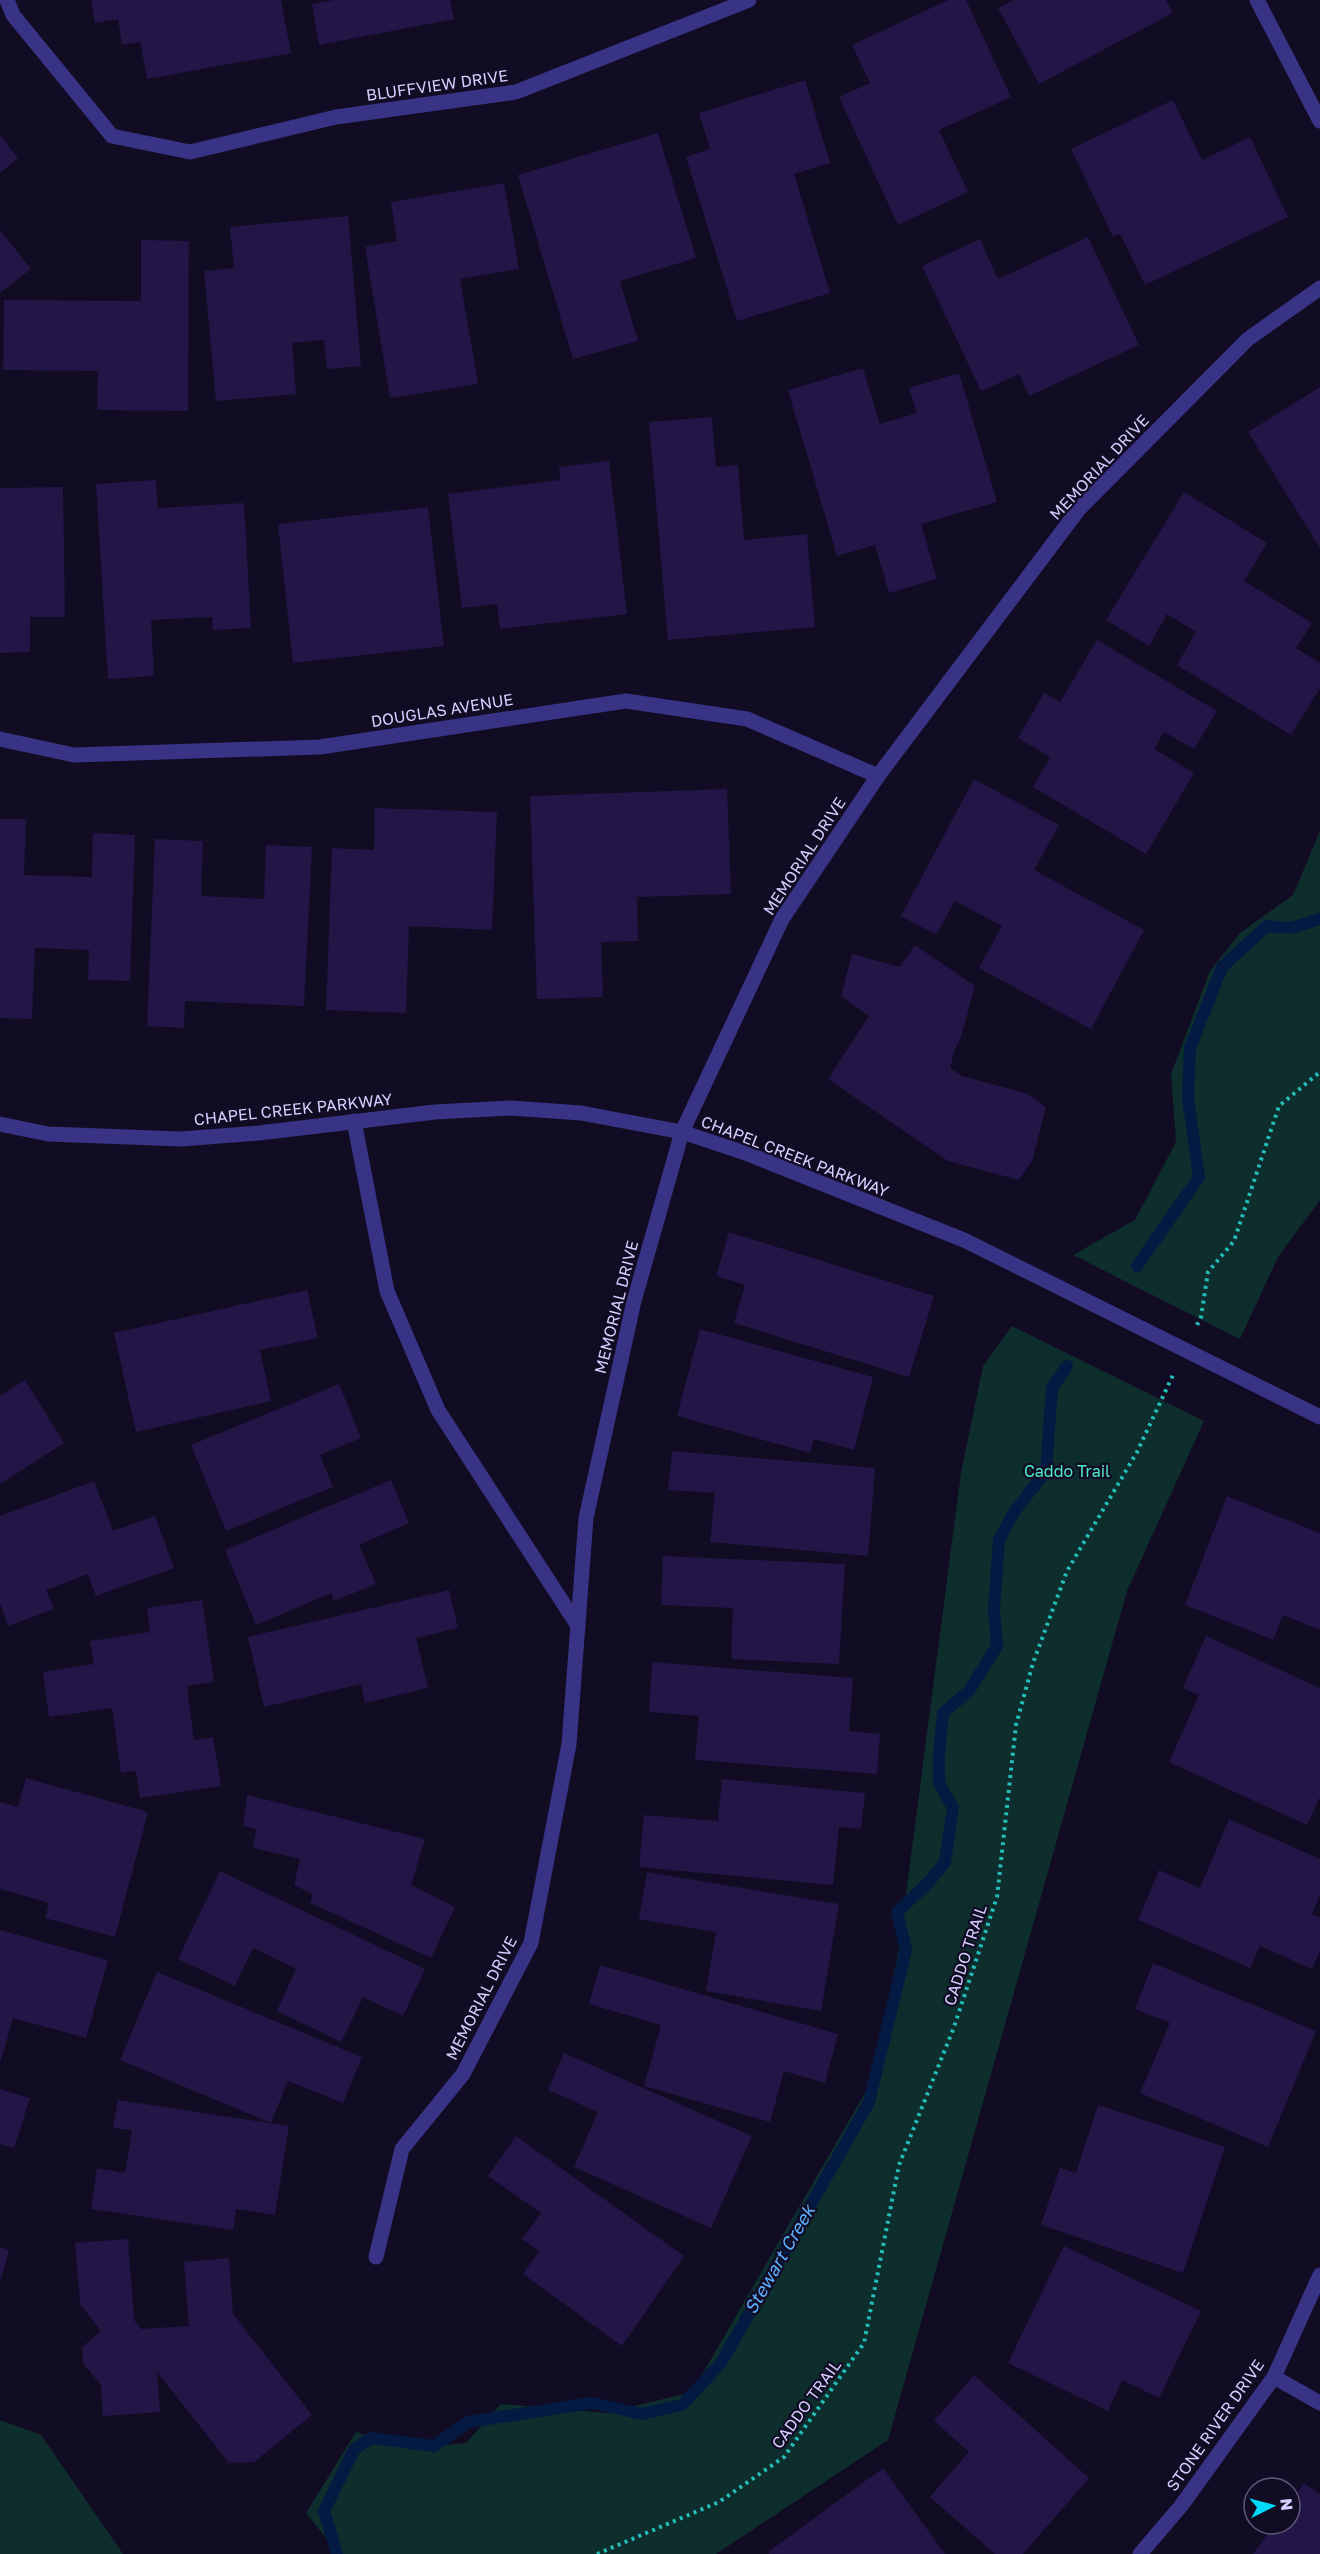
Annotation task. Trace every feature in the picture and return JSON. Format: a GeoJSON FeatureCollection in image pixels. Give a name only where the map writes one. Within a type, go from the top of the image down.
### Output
{"type":"FeatureCollection","features":[{"type":"Feature","properties":{"kind":"street","name":"BLUFFVIEW DRIVE"},"geometry":{"type":"LineString","coordinates":[[7,0],[13,15],[112,136],[190,152],[336,117],[516,92],[748,0]]}},
{"type":"Feature","properties":{"kind":"street"},"geometry":{"type":"LineString","coordinates":[[1257,0],[1320,121]]}},
{"type":"Feature","properties":{"kind":"street","name":"MEMORIAL DRIVE"},"geometry":{"type":"LineString","coordinates":[[376,2258],[402,2150],[462,2074],[531,1943],[568,1744],[586,1518],[634,1300],[682,1132],[782,919],[878,776],[1079,509],[1248,339],[1320,288]]}},
{"type":"Feature","properties":{"kind":"street","name":"DOUGLAS AVENUE"},"geometry":{"type":"LineString","coordinates":[[0,739],[74,755],[320,747],[626,701],[747,719],[878,776]]}},
{"type":"Feature","properties":{"kind":"street","name":"CHAPEL CREEK PARKWAY"},"geometry":{"type":"LineString","coordinates":[[0,1124],[48,1134],[181,1139],[259,1133],[435,1112],[511,1108],[581,1113],[682,1132],[748,1154],[964,1240],[1320,1417]]}},
{"type":"Feature","properties":{"kind":"street"},"geometry":{"type":"LineString","coordinates":[[354,1121],[387,1291],[438,1410],[578,1626]]}},
{"type":"Feature","properties":{"kind":"street","name":"STONE RIVER DRIVE"},"geometry":{"type":"LineString","coordinates":[[1140,2554],[1180,2506],[1274,2377],[1320,2275]]}},
{"type":"Feature","properties":{"kind":"street"},"geometry":{"type":"LineString","coordinates":[[1274,2377],[1320,2403]]}},
{"type":"Feature","properties":{"kind":"path","name":"CADDO TRAIL"},"geometry":{"type":"LineString","coordinates":[[597,2554],[719,2502],[784,2457],[864,2343],[899,2164],[954,2026],[997,1897],[1016,1725],[1033,1663],[1066,1571],[1137,1452],[1201,1317],[1208,1272],[1234,1241],[1279,1106],[1320,1072]]}},
{"type":"Feature","properties":{"kind":"green space"},"geometry":{"type":"Polygon","coordinates":[[[1320,831],[1320,1200],[1278,1257],[1240,1339],[1073,1255],[1135,1220],[1176,1142],[1171,1074],[1210,971],[1240,933],[1293,895],[1320,831]]]}},
{"type":"Feature","properties":{"kind":"green space","name":"Caddo Trail"},"geometry":{"type":"Polygon","coordinates":[[[1012,1326],[1204,1421],[1127,1591],[888,2440],[716,2554],[339,2554],[306,2513],[356,2432],[408,2448],[466,2443],[501,2404],[606,2413],[692,2392],[873,2079],[899,1948],[961,1473],[983,1366],[1012,1326]]]}},
{"type":"Feature","properties":{"kind":"green space"},"geometry":{"type":"Polygon","coordinates":[[[0,2420],[41,2435],[123,2554],[0,2554],[0,2420]]]}},
{"type":"Feature","properties":{"kind":"building"},"geometry":{"type":"Polygon","coordinates":[[[91,0],[281,0],[291,53],[147,79],[140,42],[122,45],[118,19],[95,23],[91,0]]]}},
{"type":"Feature","properties":{"kind":"building"},"geometry":{"type":"Polygon","coordinates":[[[334,0],[450,0],[454,19],[319,45],[312,4],[334,0]]]}},
{"type":"Feature","properties":{"kind":"building"},"geometry":{"type":"Polygon","coordinates":[[[948,0],[966,0],[1011,97],[939,130],[968,192],[898,225],[839,97],[870,83],[852,45],[948,0]]]}},
{"type":"Feature","properties":{"kind":"building"},"geometry":{"type":"Polygon","coordinates":[[[1013,0],[1166,0],[1173,13],[1039,84],[998,8],[1013,0]]]}},
{"type":"Feature","properties":{"kind":"building"},"geometry":{"type":"Polygon","coordinates":[[[805,80],[830,163],[794,174],[830,293],[737,321],[686,157],[710,149],[699,113],[805,80]]]}},
{"type":"Feature","properties":{"kind":"building"},"geometry":{"type":"Polygon","coordinates":[[[1173,100],[1202,160],[1250,137],[1288,217],[1145,285],[1120,234],[1113,237],[1071,149],[1173,100]]]}},
{"type":"Feature","properties":{"kind":"building"},"geometry":{"type":"Polygon","coordinates":[[[658,133],[696,258],[620,281],[638,341],[573,359],[518,175],[658,133]]]}},
{"type":"Feature","properties":{"kind":"building"},"geometry":{"type":"Polygon","coordinates":[[[0,135],[18,158],[0,173],[0,135]]]}},
{"type":"Feature","properties":{"kind":"building"},"geometry":{"type":"Polygon","coordinates":[[[504,183],[519,269],[460,279],[478,384],[390,398],[365,247],[397,241],[391,202],[504,183]]]}},
{"type":"Feature","properties":{"kind":"building"},"geometry":{"type":"Polygon","coordinates":[[[348,216],[361,366],[327,369],[324,340],[292,343],[296,394],[216,401],[204,271],[234,268],[230,227],[348,216]]]}},
{"type":"Feature","properties":{"kind":"building"},"geometry":{"type":"Polygon","coordinates":[[[0,230],[31,269],[0,293],[0,230]]]}},
{"type":"Feature","properties":{"kind":"building"},"geometry":{"type":"Polygon","coordinates":[[[1088,237],[1139,345],[1029,396],[1019,374],[981,391],[922,266],[980,239],[998,279],[1088,237]]]}},
{"type":"Feature","properties":{"kind":"building"},"geometry":{"type":"Polygon","coordinates":[[[141,240],[189,241],[188,411],[97,410],[98,371],[3,370],[4,300],[141,301],[141,240]]]}},
{"type":"Feature","properties":{"kind":"building"},"geometry":{"type":"Polygon","coordinates":[[[863,368],[880,424],[917,413],[909,388],[959,373],[997,502],[921,524],[937,579],[889,593],[875,545],[837,556],[788,390],[863,368]]]}},
{"type":"Feature","properties":{"kind":"building"},"geometry":{"type":"Polygon","coordinates":[[[1320,387],[1320,548],[1248,432],[1320,387]]]}},
{"type":"Feature","properties":{"kind":"building"},"geometry":{"type":"Polygon","coordinates":[[[712,417],[716,467],[738,465],[744,540],[807,534],[815,627],[668,640],[649,422],[712,417]]]}},
{"type":"Feature","properties":{"kind":"building"},"geometry":{"type":"Polygon","coordinates":[[[609,461],[627,614],[500,629],[497,604],[462,608],[448,494],[560,480],[559,467],[609,461]]]}},
{"type":"Feature","properties":{"kind":"building"},"geometry":{"type":"Polygon","coordinates":[[[156,480],[158,508],[244,503],[251,628],[213,630],[212,617],[151,620],[154,676],[108,679],[96,484],[156,480]]]}},
{"type":"Feature","properties":{"kind":"building"},"geometry":{"type":"Polygon","coordinates":[[[63,487],[65,617],[30,617],[30,652],[0,653],[0,488],[63,487]]]}},
{"type":"Feature","properties":{"kind":"building"},"geometry":{"type":"Polygon","coordinates":[[[1184,492],[1267,543],[1244,581],[1312,623],[1296,648],[1320,663],[1320,688],[1291,735],[1177,665],[1196,632],[1167,614],[1149,646],[1106,620],[1184,492]]]}},
{"type":"Feature","properties":{"kind":"building"},"geometry":{"type":"Polygon","coordinates":[[[428,507],[444,646],[293,663],[278,524],[428,507]]]}},
{"type":"Feature","properties":{"kind":"building"},"geometry":{"type":"Polygon","coordinates":[[[1097,640],[1217,711],[1194,749],[1164,732],[1154,749],[1194,773],[1146,854],[1033,787],[1050,757],[1018,738],[1044,693],[1060,702],[1097,640]]]}},
{"type":"Feature","properties":{"kind":"building"},"geometry":{"type":"Polygon","coordinates":[[[974,779],[1059,825],[1034,870],[1144,930],[1091,1029],[979,968],[1002,926],[955,901],[936,935],[901,916],[974,779]]]}},
{"type":"Feature","properties":{"kind":"building"},"geometry":{"type":"Polygon","coordinates":[[[727,789],[731,894],[637,897],[638,941],[601,942],[603,997],[537,999],[530,796],[727,789]]]}},
{"type":"Feature","properties":{"kind":"building"},"geometry":{"type":"Polygon","coordinates":[[[375,808],[497,812],[492,930],[409,926],[406,1013],[326,1010],[332,848],[374,850],[375,808]]]}},
{"type":"Feature","properties":{"kind":"building"},"geometry":{"type":"Polygon","coordinates":[[[0,819],[26,819],[24,875],[92,877],[93,833],[135,835],[130,981],[88,980],[89,950],[35,948],[32,1019],[0,1018],[0,819]]]}},
{"type":"Feature","properties":{"kind":"building"},"geometry":{"type":"Polygon","coordinates":[[[155,839],[203,841],[201,896],[264,899],[266,845],[312,847],[304,1006],[185,1001],[184,1028],[147,1026],[155,839]]]}},
{"type":"Feature","properties":{"kind":"building"},"geometry":{"type":"Polygon","coordinates":[[[915,945],[975,986],[950,1068],[962,1076],[1028,1094],[1046,1107],[1032,1161],[1019,1180],[948,1161],[828,1079],[869,1016],[841,996],[852,954],[900,967],[915,945]]]}},
{"type":"Feature","properties":{"kind":"building"},"geometry":{"type":"Polygon","coordinates":[[[729,1232],[934,1296],[909,1377],[734,1323],[745,1285],[716,1276],[729,1232]]]}},
{"type":"Feature","properties":{"kind":"building"},"geometry":{"type":"Polygon","coordinates":[[[307,1290],[318,1338],[260,1350],[271,1401],[136,1432],[114,1333],[307,1290]]]}},
{"type":"Feature","properties":{"kind":"building"},"geometry":{"type":"Polygon","coordinates":[[[700,1329],[873,1377],[854,1450],[814,1439],[810,1453],[677,1416],[700,1329]]]}},
{"type":"Feature","properties":{"kind":"building"},"geometry":{"type":"Polygon","coordinates":[[[25,1380],[64,1443],[0,1484],[0,1396],[25,1380]]]}},
{"type":"Feature","properties":{"kind":"building"},"geometry":{"type":"Polygon","coordinates":[[[339,1384],[361,1438],[320,1455],[333,1487],[226,1531],[191,1445],[339,1384]]]}},
{"type":"Feature","properties":{"kind":"building"},"geometry":{"type":"Polygon","coordinates":[[[672,1451],[875,1468],[868,1556],[710,1542],[715,1493],[668,1490],[672,1451]]]}},
{"type":"Feature","properties":{"kind":"building"},"geometry":{"type":"Polygon","coordinates":[[[391,1480],[409,1523],[359,1545],[376,1584],[334,1601],[331,1593],[256,1625],[225,1550],[391,1480]]]}},
{"type":"Feature","properties":{"kind":"building"},"geometry":{"type":"Polygon","coordinates":[[[94,1481],[113,1531],[155,1516],[174,1568],[96,1596],[88,1574],[46,1590],[54,1609],[8,1626],[0,1603],[0,1516],[94,1481]]]}},
{"type":"Feature","properties":{"kind":"building"},"geometry":{"type":"Polygon","coordinates":[[[1227,1496],[1320,1533],[1320,1630],[1283,1615],[1273,1640],[1185,1605],[1227,1496]]]}},
{"type":"Feature","properties":{"kind":"building"},"geometry":{"type":"Polygon","coordinates":[[[663,1556],[845,1564],[839,1664],[731,1659],[733,1608],[661,1605],[663,1556]]]}},
{"type":"Feature","properties":{"kind":"building"},"geometry":{"type":"Polygon","coordinates":[[[449,1590],[458,1628],[416,1638],[428,1688],[365,1703],[361,1684],[264,1707],[248,1637],[449,1590]]]}},
{"type":"Feature","properties":{"kind":"building"},"geometry":{"type":"Polygon","coordinates":[[[202,1600],[214,1682],[187,1686],[194,1740],[213,1737],[221,1786],[140,1798],[136,1771],[121,1773],[112,1708],[49,1717],[43,1672],[94,1664],[90,1641],[150,1632],[147,1608],[202,1600]]]}},
{"type":"Feature","properties":{"kind":"building"},"geometry":{"type":"Polygon","coordinates":[[[1206,1636],[1320,1688],[1320,1797],[1307,1825],[1169,1762],[1199,1695],[1183,1688],[1206,1636]]]}},
{"type":"Feature","properties":{"kind":"building"},"geometry":{"type":"Polygon","coordinates":[[[652,1662],[853,1678],[849,1731],[880,1734],[877,1774],[695,1760],[699,1716],[649,1712],[652,1662]]]}},
{"type":"Feature","properties":{"kind":"building"},"geometry":{"type":"Polygon","coordinates":[[[26,1778],[148,1812],[115,1937],[45,1918],[49,1903],[0,1889],[0,1802],[18,1807],[26,1778]]]}},
{"type":"Feature","properties":{"kind":"building"},"geometry":{"type":"Polygon","coordinates":[[[722,1779],[865,1793],[861,1829],[839,1827],[833,1885],[639,1867],[644,1815],[718,1821],[722,1779]]]}},
{"type":"Feature","properties":{"kind":"building"},"geometry":{"type":"Polygon","coordinates":[[[247,1795],[425,1839],[411,1885],[455,1907],[431,1958],[310,1903],[313,1894],[294,1885],[300,1859],[253,1848],[256,1830],[243,1825],[247,1795]]]}},
{"type":"Feature","properties":{"kind":"building"},"geometry":{"type":"Polygon","coordinates":[[[1229,1819],[1320,1859],[1320,1895],[1312,1914],[1320,1917],[1320,1951],[1312,1969],[1260,1946],[1250,1968],[1138,1920],[1159,1870],[1200,1888],[1229,1819]]]}},
{"type":"Feature","properties":{"kind":"building"},"geometry":{"type":"Polygon","coordinates":[[[220,1871],[425,1969],[403,2016],[363,1997],[341,2042],[277,2011],[296,1969],[253,1948],[235,1986],[178,1959],[220,1871]]]}},
{"type":"Feature","properties":{"kind":"building"},"geometry":{"type":"Polygon","coordinates":[[[647,1872],[839,1904],[821,2011],[706,1991],[716,1932],[639,1919],[647,1872]]]}},
{"type":"Feature","properties":{"kind":"building"},"geometry":{"type":"Polygon","coordinates":[[[0,1930],[108,1960],[86,2038],[13,2018],[0,2063],[0,1930]]]}},
{"type":"Feature","properties":{"kind":"building"},"geometry":{"type":"Polygon","coordinates":[[[1153,1963],[1316,2031],[1268,2147],[1140,2093],[1170,2023],[1135,2009],[1153,1963]]]}},
{"type":"Feature","properties":{"kind":"building"},"geometry":{"type":"Polygon","coordinates":[[[600,1965],[838,2034],[825,2083],[784,2071],[770,2122],[644,2086],[661,2025],[589,2004],[600,1965]]]}},
{"type":"Feature","properties":{"kind":"building"},"geometry":{"type":"Polygon","coordinates":[[[157,1972],[362,2057],[343,2103],[288,2081],[271,2123],[120,2060],[157,1972]]]}},
{"type":"Feature","properties":{"kind":"building"},"geometry":{"type":"Polygon","coordinates":[[[564,2053],[752,2136],[711,2228],[574,2167],[598,2112],[548,2090],[564,2053]]]}},
{"type":"Feature","properties":{"kind":"building"},"geometry":{"type":"Polygon","coordinates":[[[0,2089],[30,2098],[14,2148],[0,2144],[0,2089]]]}},
{"type":"Feature","properties":{"kind":"building"},"geometry":{"type":"Polygon","coordinates":[[[118,2100],[289,2126],[275,2215],[236,2209],[233,2230],[91,2209],[97,2168],[125,2173],[132,2130],[113,2128],[118,2100]]]}},
{"type":"Feature","properties":{"kind":"building"},"geometry":{"type":"Polygon","coordinates":[[[1098,2105],[1225,2147],[1183,2273],[1041,2225],[1060,2168],[1076,2173],[1098,2105]]]}},
{"type":"Feature","properties":{"kind":"building"},"geometry":{"type":"Polygon","coordinates":[[[516,2136],[684,2256],[622,2346],[523,2274],[539,2251],[522,2239],[541,2213],[488,2176],[516,2136]]]}},
{"type":"Feature","properties":{"kind":"building"},"geometry":{"type":"Polygon","coordinates":[[[128,2239],[134,2320],[141,2329],[189,2326],[184,2262],[229,2258],[233,2314],[312,2415],[254,2462],[229,2463],[157,2372],[160,2412],[103,2416],[101,2385],[83,2363],[82,2347],[101,2331],[80,2304],[75,2243],[128,2239]]]}},
{"type":"Feature","properties":{"kind":"building"},"geometry":{"type":"Polygon","coordinates":[[[1064,2246],[1201,2311],[1159,2398],[1122,2380],[1108,2411],[1008,2363],[1064,2246]]]}},
{"type":"Feature","properties":{"kind":"building"},"geometry":{"type":"Polygon","coordinates":[[[0,2247],[9,2250],[1,2279],[0,2279],[0,2247]]]}},
{"type":"Feature","properties":{"kind":"building"},"geometry":{"type":"Polygon","coordinates":[[[974,2375],[1089,2478],[1023,2554],[995,2554],[930,2497],[969,2452],[934,2421],[974,2375]]]}},
{"type":"Feature","properties":{"kind":"building"},"geometry":{"type":"Polygon","coordinates":[[[883,2468],[945,2554],[769,2554],[768,2552],[883,2468]]]}},
{"type":"Feature","properties":{"kind":"building"},"geometry":{"type":"Polygon","coordinates":[[[1304,2483],[1320,2494],[1320,2554],[1253,2554],[1266,2536],[1302,2536],[1302,2486],[1304,2483]]]}},
{"type":"Feature","properties":{"kind":"waterway"},"geometry":{"type":"LineString","coordinates":[[1137,1266],[1199,1177],[1188,1098],[1190,1048],[1222,967],[1267,926],[1291,928],[1320,919]]}},
{"type":"Feature","properties":{"kind":"waterway","name":"Stewart Creek"},"geometry":{"type":"LineString","coordinates":[[337,2554],[324,2511],[354,2450],[371,2438],[434,2446],[468,2422],[592,2403],[642,2414],[682,2405],[721,2363],[869,2102],[906,1950],[897,1912],[929,1882],[945,1862],[953,1808],[939,1783],[943,1713],[969,1691],[997,1646],[994,1609],[999,1540],[1014,1512],[1046,1471],[1052,1388],[1067,1366]]}}]}
